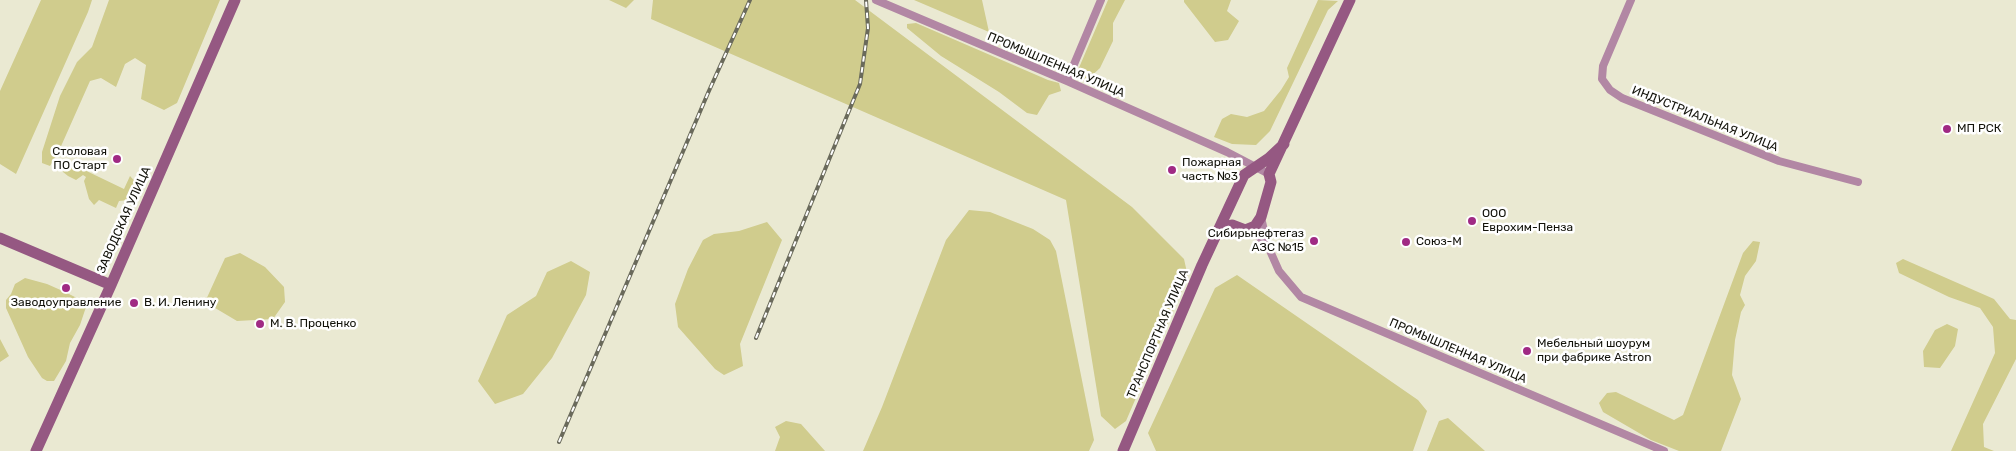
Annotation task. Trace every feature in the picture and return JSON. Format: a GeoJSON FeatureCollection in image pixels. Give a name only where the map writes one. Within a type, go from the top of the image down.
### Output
{"type":"FeatureCollection","features":[{"type":"Feature","properties":{"kind":"street","name":"ЗАВОДСКАЯ УЛИЦА"},"geometry":{"type":"LineString","coordinates":[[36,451],[111,285],[235,0]]}},
{"type":"Feature","properties":{"kind":"street","name":"ПРОМЫШЛЕННАЯ УЛИЦА"},"geometry":{"type":"LineString","coordinates":[[876,0],[1067,81],[1226,152],[1269,174]]}},
{"type":"Feature","properties":{"kind":"street"},"geometry":{"type":"LineString","coordinates":[[1067,81],[1101,0]]}},
{"type":"Feature","properties":{"kind":"street"},"geometry":{"type":"LineString","coordinates":[[1245,230],[1255,226],[1262,217],[1271,182],[1269,174],[1350,0]]}},
{"type":"Feature","properties":{"kind":"street","name":"ИНДУСТРИАЛЬНАЯ УЛИЦА"},"geometry":{"type":"LineString","coordinates":[[1631,0],[1603,66],[1602,79],[1610,90],[1622,98],[1779,162],[1858,182]]}},
{"type":"Feature","properties":{"kind":"street"},"geometry":{"type":"LineString","coordinates":[[1226,152],[1239,164],[1244,175],[1269,158],[1284,144]]}},
{"type":"Feature","properties":{"kind":"street","name":"ТРАНСПОРТНАЯ УЛИЦА"},"geometry":{"type":"LineString","coordinates":[[1123,451],[1244,175]]}},
{"type":"Feature","properties":{"kind":"street"},"geometry":{"type":"LineString","coordinates":[[1227,212],[1232,225]]}},
{"type":"Feature","properties":{"kind":"street","name":"ПРОМЫШЛЕННАЯ УЛИЦА"},"geometry":{"type":"LineString","coordinates":[[1262,217],[1268,244],[1280,271],[1301,297],[1664,451]]}},
{"type":"Feature","properties":{"kind":"street"},"geometry":{"type":"LineString","coordinates":[[1219,229],[1232,225],[1258,236],[1268,244]]}},
{"type":"Feature","properties":{"kind":"street"},"geometry":{"type":"LineString","coordinates":[[0,238],[111,285]]}},
{"type":"Feature","properties":{"kind":"shaded area"},"geometry":{"type":"Polygon","coordinates":[[[41,0],[92,0],[16,174],[0,164],[0,91],[41,0]]]}},
{"type":"Feature","properties":{"kind":"shaded area"},"geometry":{"type":"Polygon","coordinates":[[[109,0],[220,0],[177,103],[164,110],[141,99],[146,65],[135,58],[125,64],[116,87],[101,78],[90,81],[58,153],[50,166],[42,163],[42,152],[60,96],[77,62],[92,47],[109,0]]]}},
{"type":"Feature","properties":{"kind":"shaded area"},"geometry":{"type":"Polygon","coordinates":[[[609,0],[634,0],[626,8],[609,0]]]}},
{"type":"Feature","properties":{"kind":"shaded area"},"geometry":{"type":"Polygon","coordinates":[[[653,0],[855,0],[1132,207],[1184,259],[1188,277],[1126,421],[1115,429],[1101,416],[1066,200],[651,19],[653,0]]]}},
{"type":"Feature","properties":{"kind":"shaded area"},"geometry":{"type":"Polygon","coordinates":[[[914,0],[982,0],[989,32],[914,0]]]}},
{"type":"Feature","properties":{"kind":"shaded area"},"geometry":{"type":"Polygon","coordinates":[[[1108,0],[1125,0],[1113,23],[1113,41],[1100,68],[1085,82],[1075,77],[1108,0]]]}},
{"type":"Feature","properties":{"kind":"shaded area"},"geometry":{"type":"Polygon","coordinates":[[[1184,0],[1231,0],[1227,11],[1239,21],[1228,40],[1215,42],[1184,0]]]}},
{"type":"Feature","properties":{"kind":"shaded area"},"geometry":{"type":"Polygon","coordinates":[[[1318,0],[1338,1],[1328,10],[1270,131],[1256,145],[1232,144],[1214,137],[1222,119],[1231,114],[1247,117],[1264,111],[1281,90],[1289,77],[1287,68],[1318,0]]]}},
{"type":"Feature","properties":{"kind":"shaded area"},"geometry":{"type":"Polygon","coordinates":[[[916,23],[1059,83],[1061,91],[1049,95],[1037,115],[1027,113],[999,92],[941,56],[907,28],[907,24],[916,23]]]}},
{"type":"Feature","properties":{"kind":"shaded area"},"geometry":{"type":"Polygon","coordinates":[[[67,164],[74,165],[124,189],[130,176],[141,188],[138,196],[129,200],[119,201],[116,208],[99,200],[94,205],[89,199],[84,181],[86,177],[83,175],[76,180],[68,176],[63,172],[67,164]]]}},
{"type":"Feature","properties":{"kind":"shaded area"},"geometry":{"type":"Polygon","coordinates":[[[969,210],[990,212],[1033,229],[1050,240],[1056,251],[1094,440],[1089,451],[863,451],[882,407],[946,240],[969,210]]]}},
{"type":"Feature","properties":{"kind":"shaded area"},"geometry":{"type":"Polygon","coordinates":[[[767,222],[782,240],[740,344],[743,366],[724,375],[715,369],[678,327],[675,304],[688,269],[703,240],[714,234],[739,231],[767,222]]]}},
{"type":"Feature","properties":{"kind":"shaded area"},"geometry":{"type":"Polygon","coordinates":[[[1753,241],[1760,242],[1756,261],[1745,276],[1740,295],[1745,305],[1741,312],[1735,340],[1732,375],[1741,399],[1721,451],[1679,451],[1651,440],[1603,412],[1599,403],[1607,393],[1616,392],[1674,420],[1683,415],[1743,253],[1753,241]]]}},
{"type":"Feature","properties":{"kind":"shaded area"},"geometry":{"type":"Polygon","coordinates":[[[240,253],[265,267],[284,287],[285,302],[273,319],[237,321],[205,302],[225,258],[240,253]]]}},
{"type":"Feature","properties":{"kind":"shaded area"},"geometry":{"type":"Polygon","coordinates":[[[1903,259],[1994,299],[2010,319],[2016,320],[2016,359],[1983,424],[1984,447],[1994,451],[1951,451],[1995,353],[1993,327],[1980,308],[1949,297],[1899,273],[1896,263],[1903,259]]]}},
{"type":"Feature","properties":{"kind":"shaded area"},"geometry":{"type":"Polygon","coordinates":[[[571,261],[590,272],[586,295],[552,358],[523,394],[495,404],[478,381],[507,315],[536,296],[547,272],[571,261]]]}},
{"type":"Feature","properties":{"kind":"shaded area"},"geometry":{"type":"Polygon","coordinates":[[[1237,275],[1418,400],[1427,411],[1413,451],[1156,451],[1148,433],[1215,288],[1237,275]]]}},
{"type":"Feature","properties":{"kind":"shaded area"},"geometry":{"type":"Polygon","coordinates":[[[25,278],[47,284],[65,292],[79,299],[86,307],[80,325],[70,343],[66,361],[54,381],[47,381],[42,378],[28,357],[6,308],[6,300],[15,284],[25,278]]]}},
{"type":"Feature","properties":{"kind":"shaded area"},"geometry":{"type":"Polygon","coordinates":[[[1947,324],[1958,329],[1955,346],[1940,368],[1924,367],[1923,351],[1935,330],[1947,324]]]}},
{"type":"Feature","properties":{"kind":"shaded area"},"geometry":{"type":"Polygon","coordinates":[[[0,339],[9,356],[0,362],[0,339]]]}},
{"type":"Feature","properties":{"kind":"shaded area"},"geometry":{"type":"Polygon","coordinates":[[[1448,418],[1485,451],[1427,451],[1439,421],[1448,418]]]}},
{"type":"Feature","properties":{"kind":"shaded area"},"geometry":{"type":"Polygon","coordinates":[[[786,421],[801,424],[825,451],[775,451],[780,437],[775,427],[786,421]]]}},
{"type":"Feature","properties":{"kind":"railway"},"geometry":{"type":"LineString","coordinates":[[559,442],[708,93],[750,0]]}},
{"type":"Feature","properties":{"kind":"railway"},"geometry":{"type":"LineString","coordinates":[[756,338],[860,84],[868,28],[866,0]]}},
{"type":"Feature","properties":{"kind":"place","name":"МП РСК"},"geometry":{"type":"Point","coordinates":[1947,129]}},
{"type":"Feature","properties":{"kind":"place","name":"Столовая ПО Старт"},"geometry":{"type":"Point","coordinates":[117,159]}},
{"type":"Feature","properties":{"kind":"place","name":"Пожарная часть №3"},"geometry":{"type":"Point","coordinates":[1172,170]}},
{"type":"Feature","properties":{"kind":"place","name":"ООО Еврохим-Пенза"},"geometry":{"type":"Point","coordinates":[1472,221]}},
{"type":"Feature","properties":{"kind":"place","name":"Сибирьнефтегаз АЗС №15"},"geometry":{"type":"Point","coordinates":[1314,241]}},
{"type":"Feature","properties":{"kind":"place","name":"Союз-М"},"geometry":{"type":"Point","coordinates":[1406,242]}},
{"type":"Feature","properties":{"kind":"place","name":"Заводоуправление"},"geometry":{"type":"Point","coordinates":[66,288]}},
{"type":"Feature","properties":{"kind":"place","name":"В. И. Ленину"},"geometry":{"type":"Point","coordinates":[134,303]}},
{"type":"Feature","properties":{"kind":"place","name":"М. В. Проценко"},"geometry":{"type":"Point","coordinates":[260,324]}},
{"type":"Feature","properties":{"kind":"place","name":"Мебельный шоурум при фабрике Astron"},"geometry":{"type":"Point","coordinates":[1527,351]}}]}
